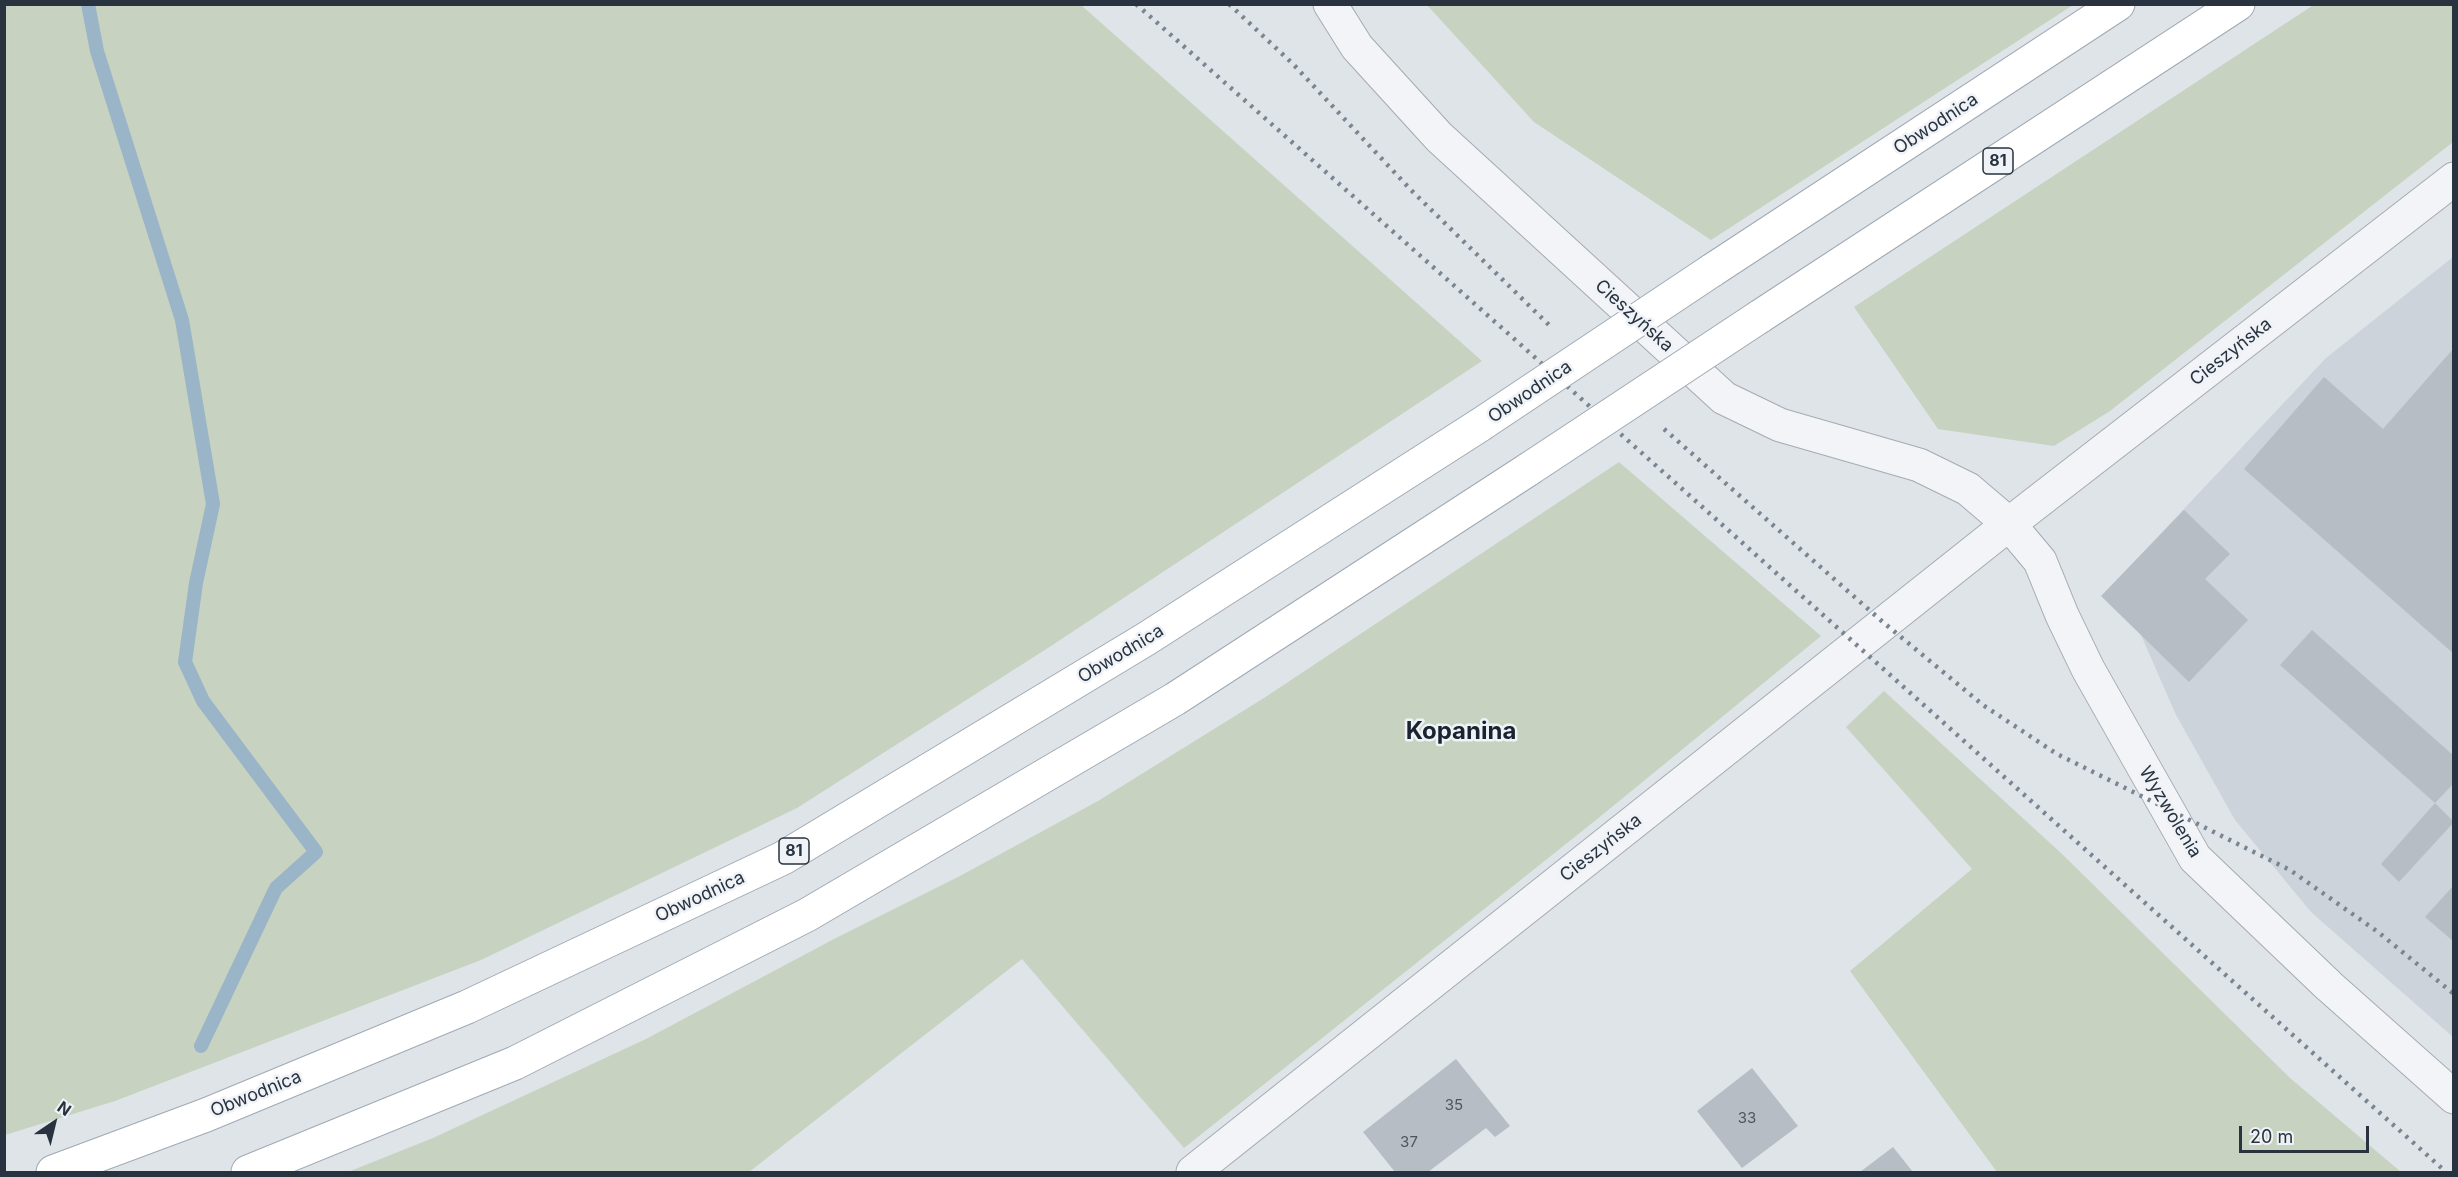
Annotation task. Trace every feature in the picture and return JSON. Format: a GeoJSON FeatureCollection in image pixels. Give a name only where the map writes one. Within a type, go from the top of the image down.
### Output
{"type":"FeatureCollection","features":[{"type":"Feature","properties":{"kind":"main road","name":"Obwodnica"},"geometry":{"type":"LineString","coordinates":[[53,1173],[206,1115],[467,1007],[783,858],[1146,639],[1480,425],[2118,4]]}},
{"type":"Feature","properties":{"kind":"main road","name":"81"},"geometry":{"type":"LineString","coordinates":[[248,1173],[515,1063],[807,915],[1175,699],[2238,4]]}},
{"type":"Feature","properties":{"kind":"street","name":"Cieszyńska"},"geometry":{"type":"LineString","coordinates":[[1330,4],[1357,47],[1439,137],[1724,398],[1780,425],[1919,465],[1968,489],[2008,524]]}},
{"type":"Feature","properties":{"kind":"street","name":"Cieszyńska"},"geometry":{"type":"LineString","coordinates":[[1193,1173],[2008,524],[2454,179]]}},
{"type":"Feature","properties":{"kind":"street","name":"Wyzwolenia"},"geometry":{"type":"LineString","coordinates":[[2008,524],[2040,561],[2062,615],[2088,669],[2194,858],[2329,986],[2454,1097]]}},
{"type":"Feature","properties":{"kind":"shaded area"},"geometry":{"type":"Polygon","coordinates":[[[2453,257],[2453,1037],[2311,912],[2235,820],[2176,715],[2117,580],[2326,358],[2453,257]]]}},
{"type":"Feature","properties":{"kind":"green space"},"geometry":{"type":"Polygon","coordinates":[[[5,4],[1081,5],[1482,361],[1051,646],[797,808],[481,960],[115,1101],[5,1135],[5,4]]]}},
{"type":"Feature","properties":{"kind":"green space"},"geometry":{"type":"Polygon","coordinates":[[[2315,4],[2453,5],[2453,142],[2110,411],[2054,446],[1938,429],[1854,307],[2315,4]]]}},
{"type":"Feature","properties":{"kind":"green space"},"geometry":{"type":"Polygon","coordinates":[[[1427,5],[2073,5],[1711,240],[1534,122],[1427,5]]]}},
{"type":"Feature","properties":{"kind":"green space"},"geometry":{"type":"Polygon","coordinates":[[[1619,462],[1821,636],[1596,820],[1184,1148],[1022,959],[749,1172],[348,1172],[433,1138],[646,1039],[834,939],[960,876],[1098,801],[1264,698],[1619,462]]]}},
{"type":"Feature","properties":{"kind":"green space"},"geometry":{"type":"Polygon","coordinates":[[[1884,691],[2062,854],[2290,1078],[2401,1172],[1997,1172],[1850,971],[1972,869],[1846,727],[1884,691]]]}},
{"type":"Feature","properties":{"kind":"building"},"geometry":{"type":"Polygon","coordinates":[[[2454,348],[2454,654],[2244,469],[2324,377],[2383,429],[2454,348]]]}},
{"type":"Feature","properties":{"kind":"building"},"geometry":{"type":"Polygon","coordinates":[[[2184,510],[2230,554],[2205,579],[2248,620],[2189,682],[2101,596],[2184,510]]]}},
{"type":"Feature","properties":{"kind":"building"},"geometry":{"type":"Polygon","coordinates":[[[2312,630],[2454,756],[2454,783],[2435,803],[2280,665],[2312,630]]]}},
{"type":"Feature","properties":{"kind":"building"},"geometry":{"type":"Polygon","coordinates":[[[2435,803],[2454,822],[2399,882],[2381,864],[2435,803]]]}},
{"type":"Feature","properties":{"kind":"building"},"geometry":{"type":"Polygon","coordinates":[[[2454,885],[2454,942],[2425,917],[2454,885]]]}},
{"type":"Feature","properties":{"kind":"building"},"geometry":{"type":"Polygon","coordinates":[[[1456,1059],[1510,1126],[1495,1137],[1486,1128],[1428,1172],[1395,1172],[1363,1132],[1456,1059]]]}},
{"type":"Feature","properties":{"kind":"building"},"geometry":{"type":"Polygon","coordinates":[[[1752,1068],[1798,1126],[1742,1168],[1697,1111],[1752,1068]]]}},
{"type":"Feature","properties":{"kind":"building"},"geometry":{"type":"Polygon","coordinates":[[[1893,1147],[1913,1172],[1860,1172],[1893,1147]]]}},
{"type":"Feature","properties":{"kind":"waterway"},"geometry":{"type":"LineString","coordinates":[[88,4],[97,51],[182,320],[213,504],[196,583],[185,662],[203,701],[316,852],[276,888],[201,1046]]}},
{"type":"Feature","properties":{"kind":"railway"},"geometry":{"type":"LineString","coordinates":[[1136,4],[2446,1172]]}},
{"type":"Feature","properties":{"kind":"railway"},"geometry":{"type":"LineString","coordinates":[[1229,4],[1293,64],[1411,190],[1550,326]]}},
{"type":"Feature","properties":{"kind":"railway"},"geometry":{"type":"LineString","coordinates":[[1664,429],[1884,623],[1983,705],[2057,754],[2290,870],[2378,932],[2454,994]]}},
{"type":"Feature","properties":{"kind":"district","name":"Kopanina"},"geometry":{"type":"Point","coordinates":[1461,732]}}]}
